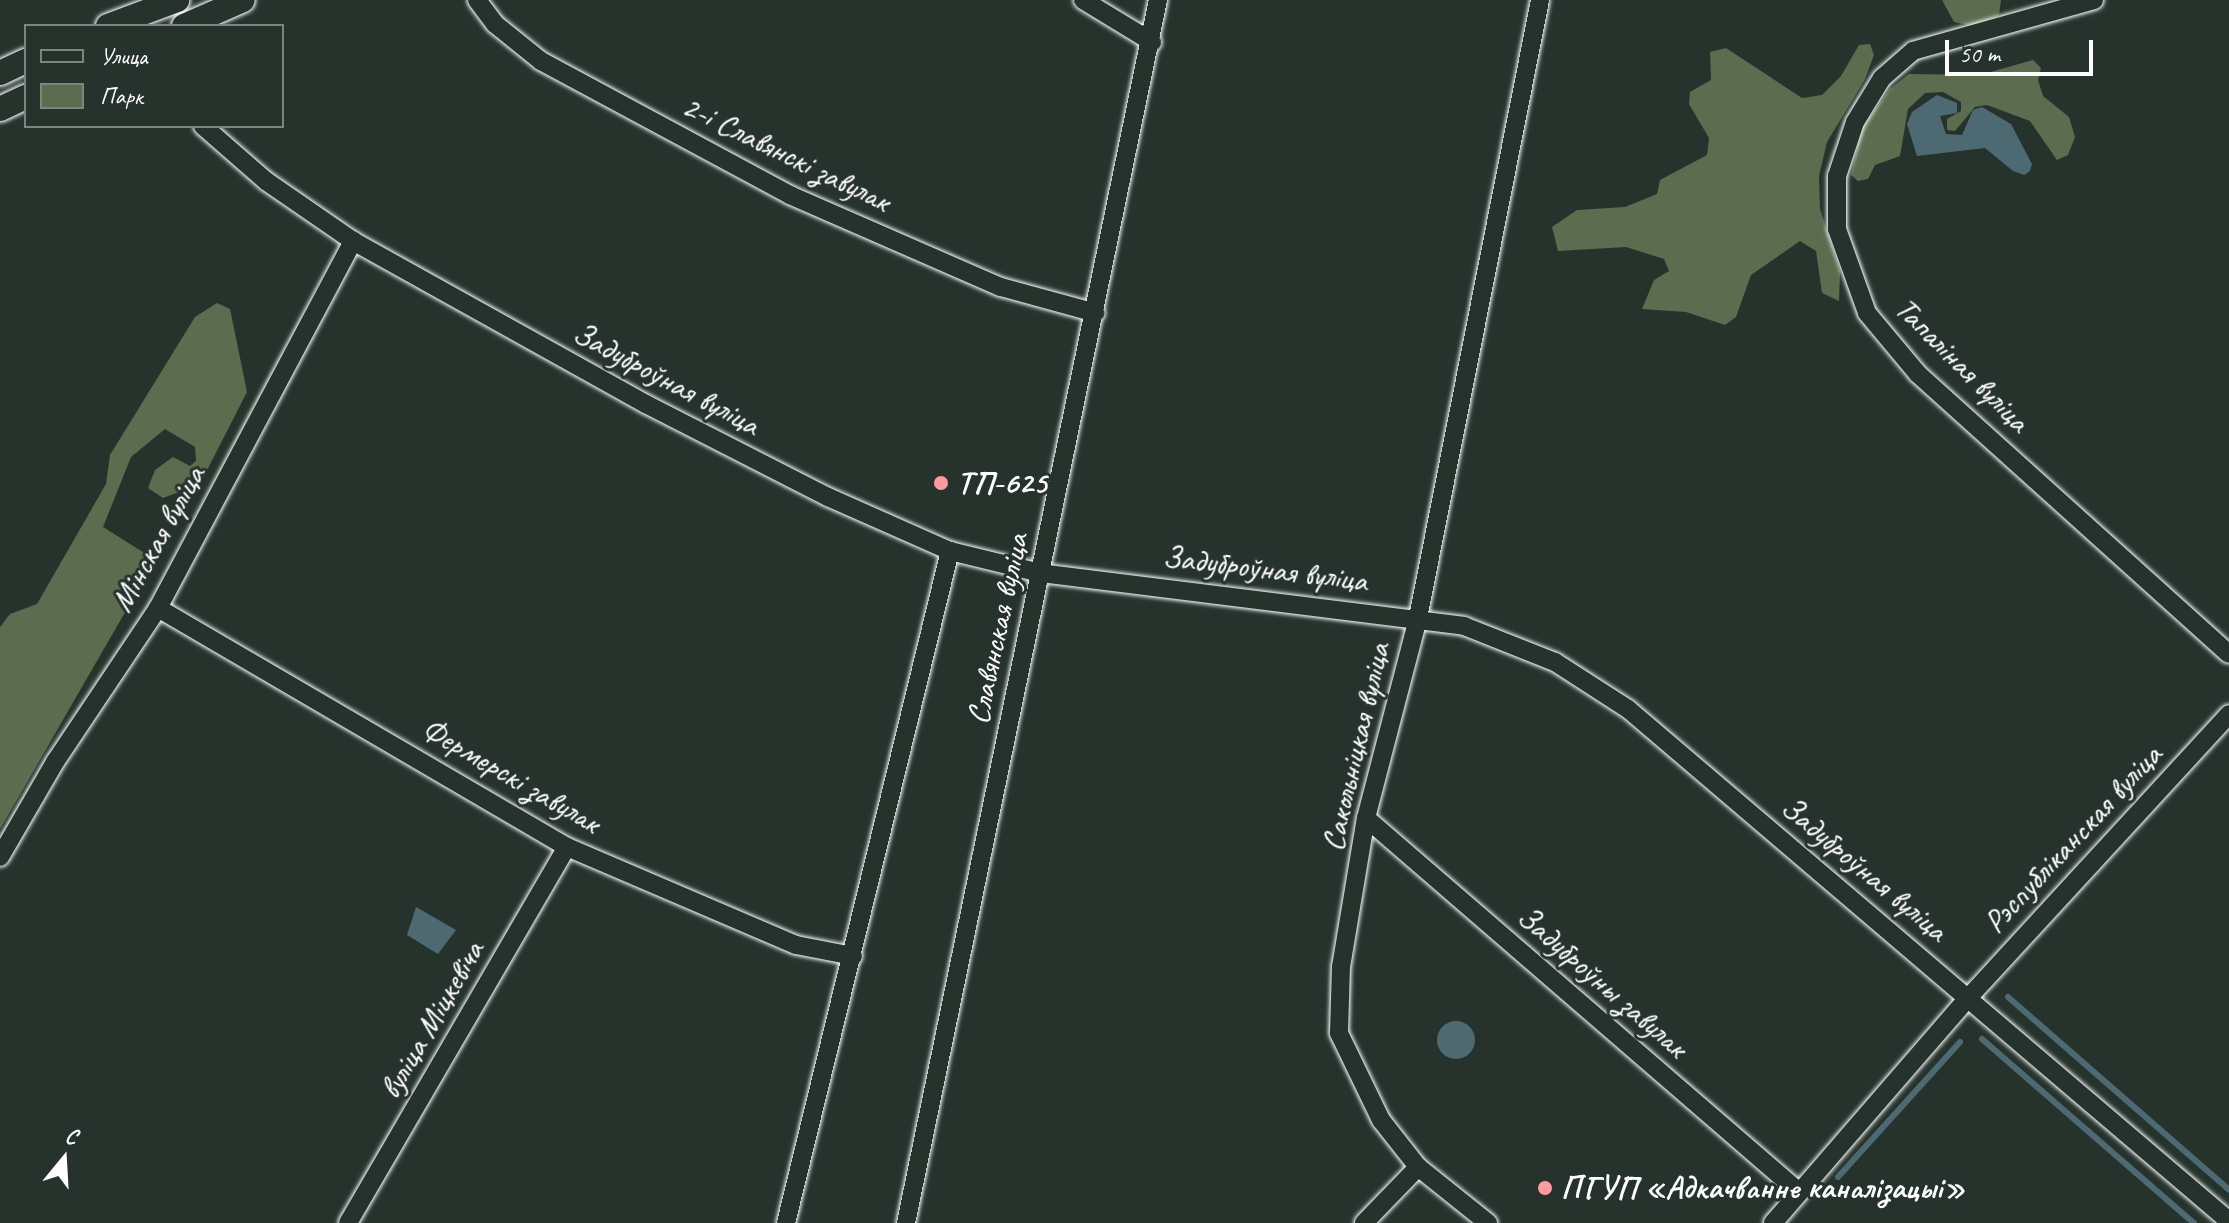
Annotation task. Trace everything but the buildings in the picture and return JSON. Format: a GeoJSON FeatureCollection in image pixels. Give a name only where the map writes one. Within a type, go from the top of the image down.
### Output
{"type":"FeatureCollection","features":[{"type":"Feature","properties":{"kind":"main road"},"geometry":{"type":"LineString","coordinates":[[113,24],[177,0]]}},
{"type":"Feature","properties":{"kind":"main road"},"geometry":{"type":"LineString","coordinates":[[189,24],[243,0]]}},
{"type":"Feature","properties":{"kind":"main road"},"geometry":{"type":"LineString","coordinates":[[0,73],[24,62]]}},
{"type":"Feature","properties":{"kind":"main road"},"geometry":{"type":"LineString","coordinates":[[1,106],[24,98]]}},
{"type":"Feature","properties":{"kind":"street","name":"2-і Славянскі завулак"},"geometry":{"type":"LineString","coordinates":[[477,0],[495,24],[541,61],[790,195],[1001,287],[1096,313]]}},
{"type":"Feature","properties":{"kind":"street"},"geometry":{"type":"LineString","coordinates":[[1083,0],[1152,42]]}},
{"type":"Feature","properties":{"kind":"street","name":"Славянская вуліца"},"geometry":{"type":"LineString","coordinates":[[906,1223],[1152,42],[1158,0]]}},
{"type":"Feature","properties":{"kind":"street","name":"Сакольніцкая вуліца"},"geometry":{"type":"LineString","coordinates":[[1488,1223],[1418,1167],[1381,1120],[1339,1033],[1341,967],[1366,818],[1418,618],[1540,0]]}},
{"type":"Feature","properties":{"kind":"street","name":"Тапаліная вуліца"},"geometry":{"type":"LineString","coordinates":[[2094,0],[1913,51],[1882,78],[1855,122],[1837,176],[1837,229],[1867,313],[1918,374],[2229,654]]}},
{"type":"Feature","properties":{"kind":"street","name":"Задуброўная вуліца"},"geometry":{"type":"LineString","coordinates":[[205,128],[266,181],[353,241],[646,404],[828,497],[950,551],[1040,573],[1418,618],[1503,639],[1596,686],[1969,997],[2229,1221]]}},
{"type":"Feature","properties":{"kind":"street","name":"Мінская вуліца"},"geometry":{"type":"LineString","coordinates":[[0,857],[55,762],[158,608],[353,241]]}},
{"type":"Feature","properties":{"kind":"street","name":"Славянская вуліца"},"geometry":{"type":"LineString","coordinates":[[786,1223],[950,551]]}},
{"type":"Feature","properties":{"kind":"street","name":"Фермерскі завулак"},"geometry":{"type":"LineString","coordinates":[[158,608],[567,847],[796,945],[853,956]]}},
{"type":"Feature","properties":{"kind":"street","name":"Рэспубліканская вуліца"},"geometry":{"type":"LineString","coordinates":[[1773,1223],[1969,997],[2229,714]]}},
{"type":"Feature","properties":{"kind":"street","name":"Задуброўны завулак"},"geometry":{"type":"LineString","coordinates":[[1366,818],[1799,1192]]}},
{"type":"Feature","properties":{"kind":"street","name":"вуліца Міцкевіча"},"geometry":{"type":"LineString","coordinates":[[348,1223],[567,847]]}},
{"type":"Feature","properties":{"kind":"street"},"geometry":{"type":"LineString","coordinates":[[1364,1223],[1418,1167]]}},
{"type":"Feature","properties":{"kind":"green space"},"geometry":{"type":"Polygon","coordinates":[[[1942,0],[2001,0],[1999,15],[1973,26],[1954,22],[1942,0]]]}},
{"type":"Feature","properties":{"kind":"green space"},"geometry":{"type":"Polygon","coordinates":[[[1870,44],[1874,55],[1865,79],[1827,142],[1819,176],[1820,209],[1840,271],[1839,301],[1822,293],[1816,251],[1800,241],[1751,275],[1736,317],[1725,325],[1686,312],[1642,309],[1654,280],[1669,271],[1664,259],[1626,247],[1558,251],[1552,227],[1577,210],[1625,207],[1657,194],[1660,180],[1707,155],[1709,138],[1689,104],[1690,92],[1711,80],[1710,52],[1726,48],[1802,98],[1822,95],[1841,76],[1859,45],[1870,44]]]}},
{"type":"Feature","properties":{"kind":"green space"},"geometry":{"type":"Polygon","coordinates":[[[2033,60],[2041,68],[2038,80],[2043,96],[2069,117],[2075,137],[2068,155],[2057,160],[2030,121],[1987,105],[1975,107],[1955,131],[1947,130],[1947,119],[1961,111],[1961,102],[1943,92],[1925,93],[1908,109],[1900,156],[1875,165],[1868,179],[1858,181],[1851,175],[1862,128],[1890,89],[1909,74],[1980,75],[2033,60]]]}},
{"type":"Feature","properties":{"kind":"green space"},"geometry":{"type":"Polygon","coordinates":[[[217,303],[230,309],[247,392],[203,478],[193,487],[163,498],[148,488],[155,470],[173,457],[190,466],[196,461],[195,447],[165,429],[131,457],[103,527],[146,554],[150,569],[0,829],[0,627],[10,614],[37,604],[106,484],[110,455],[195,317],[217,303]]]}},
{"type":"Feature","properties":{"kind":"water"},"geometry":{"type":"Polygon","coordinates":[[[1937,95],[1957,103],[1957,113],[1940,116],[1946,134],[1962,135],[1973,110],[1982,107],[2011,124],[2032,164],[2030,171],[2024,175],[2013,171],[1985,148],[1917,156],[1907,124],[1912,112],[1937,95]]]}},
{"type":"Feature","properties":{"kind":"water"},"geometry":{"type":"Polygon","coordinates":[[[416,907],[456,930],[438,954],[407,935],[416,907]]]}},
{"type":"Feature","properties":{"kind":"water"},"geometry":{"type":"Polygon","coordinates":[[[1456,1021],[1470,1026],[1475,1040],[1470,1054],[1456,1059],[1442,1054],[1437,1040],[1442,1026],[1456,1021]]]}},
{"type":"Feature","properties":{"kind":"waterway"},"geometry":{"type":"LineString","coordinates":[[2008,997],[2229,1190]]}},
{"type":"Feature","properties":{"kind":"waterway"},"geometry":{"type":"LineString","coordinates":[[1982,1039],[2194,1223]]}},
{"type":"Feature","properties":{"kind":"waterway"},"geometry":{"type":"LineString","coordinates":[[1838,1177],[1960,1042]]}},
{"type":"Feature","properties":{"kind":"place","name":"ТП-625"},"geometry":{"type":"Point","coordinates":[941,483]}},
{"type":"Feature","properties":{"kind":"place","name":"ПГУП «Адкачванне каналізацыі»"},"geometry":{"type":"Point","coordinates":[1545,1188]}}]}
